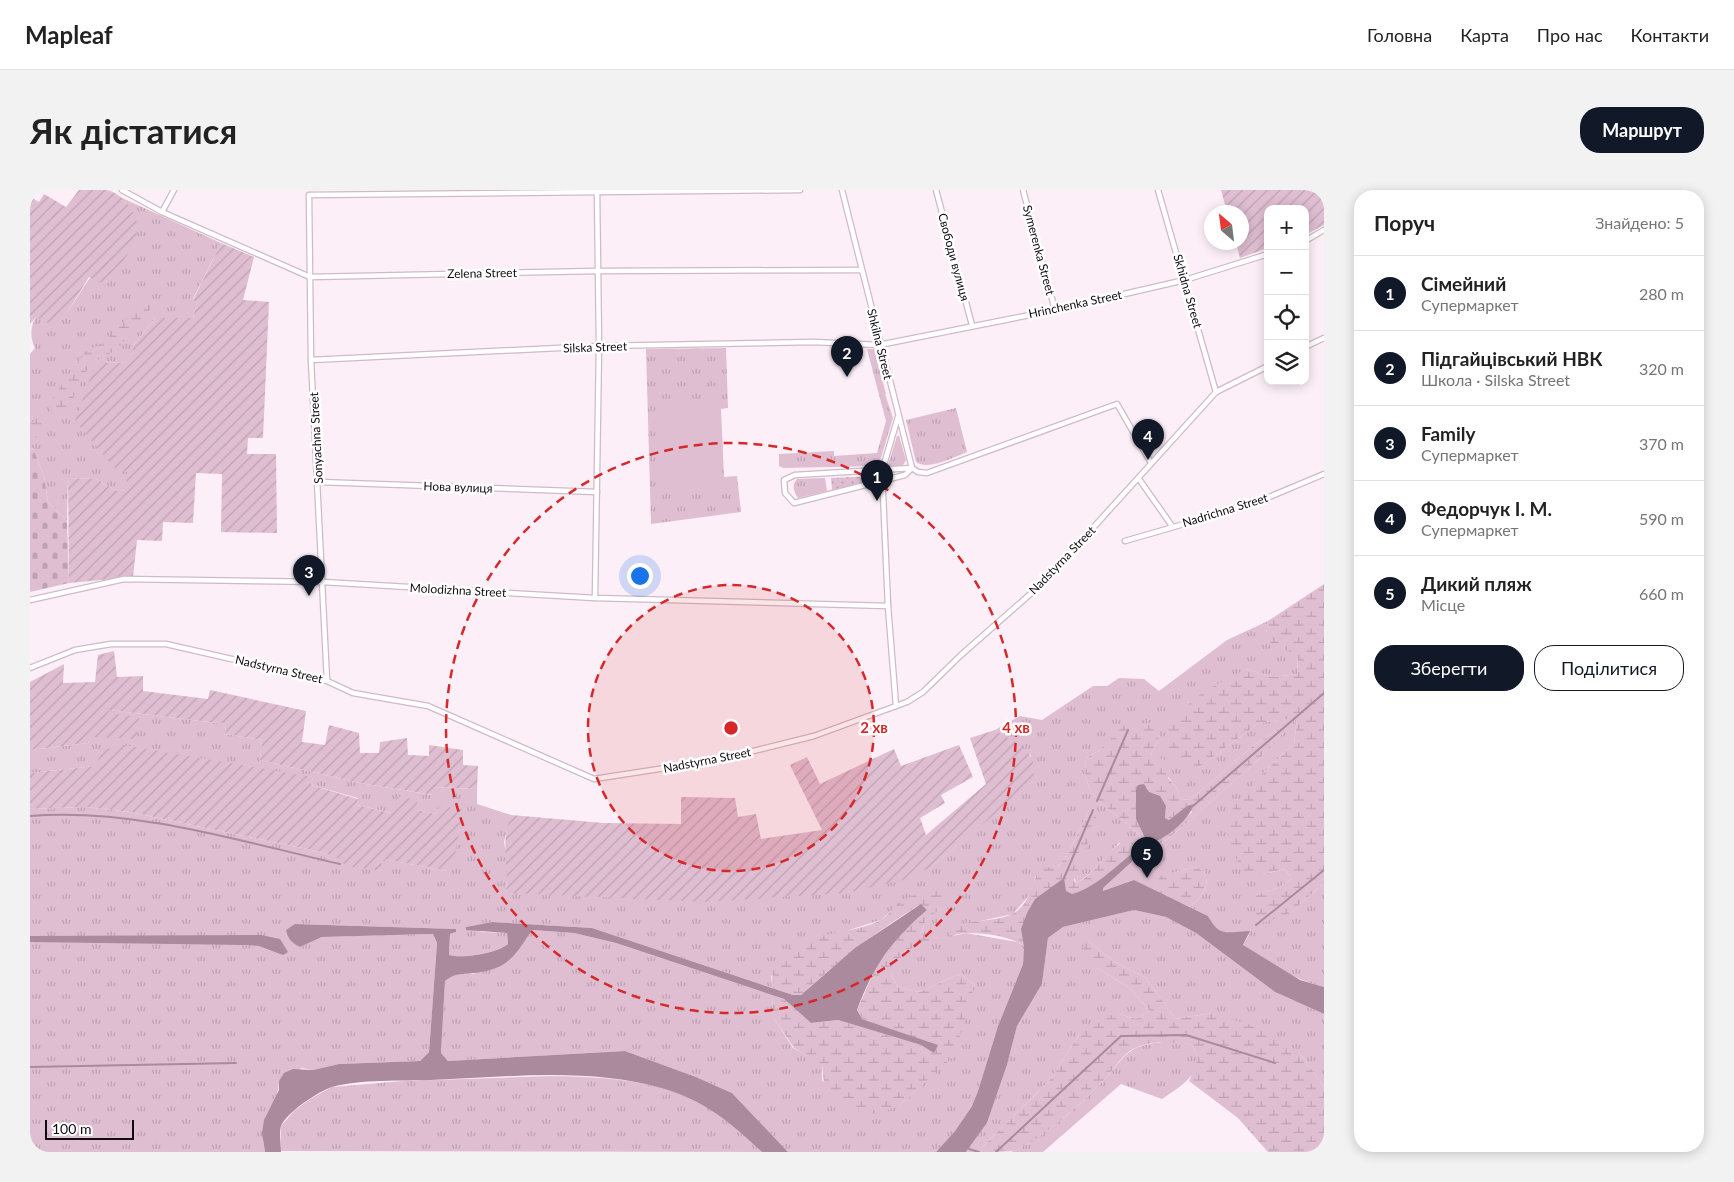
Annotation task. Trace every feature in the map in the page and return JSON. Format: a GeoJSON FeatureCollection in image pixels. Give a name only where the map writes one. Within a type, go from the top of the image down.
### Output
{"type":"FeatureCollection","features":[{"type":"Feature","properties":{"kind":"street","name":"Zelena Street"},"geometry":{"type":"LineString","coordinates":[[122,190],[162,212],[310,277],[597,271],[861,270]]}},
{"type":"Feature","properties":{"kind":"street"},"geometry":{"type":"LineString","coordinates":[[162,212],[174,190]]}},
{"type":"Feature","properties":{"kind":"street"},"geometry":{"type":"LineString","coordinates":[[395,192],[800,190]]}},
{"type":"Feature","properties":{"kind":"street","name":"Shkilna Street"},"geometry":{"type":"LineString","coordinates":[[842,190],[912,468]]}},
{"type":"Feature","properties":{"kind":"street","name":"Свободи вулиця"},"geometry":{"type":"LineString","coordinates":[[936,190],[972,325]]}},
{"type":"Feature","properties":{"kind":"street","name":"Symerenka Street"},"geometry":{"type":"LineString","coordinates":[[1023,190],[1056,310]]}},
{"type":"Feature","properties":{"kind":"street","name":"Skhidna Street"},"geometry":{"type":"LineString","coordinates":[[1158,190],[1216,392]]}},
{"type":"Feature","properties":{"kind":"street"},"geometry":{"type":"LineString","coordinates":[[595,598],[599,346],[597,191]]}},
{"type":"Feature","properties":{"kind":"street","name":"Sonyachna Street"},"geometry":{"type":"LineString","coordinates":[[327,681],[319,482],[311,360],[309,195],[395,192]]}},
{"type":"Feature","properties":{"kind":"street"},"geometry":{"type":"LineString","coordinates":[[1309,238],[1324,230]]}},
{"type":"Feature","properties":{"kind":"street","name":"Hrinchenka Street"},"geometry":{"type":"LineString","coordinates":[[880,345],[972,325],[1056,310],[1185,280],[1264,255]]}},
{"type":"Feature","properties":{"kind":"street"},"geometry":{"type":"LineString","coordinates":[[1309,345],[1324,338]]}},
{"type":"Feature","properties":{"kind":"street","name":"Silska Street"},"geometry":{"type":"LineString","coordinates":[[311,360],[599,346],[814,342],[880,345]]}},
{"type":"Feature","properties":{"kind":"street","name":"Nadstyrna Street"},"geometry":{"type":"LineString","coordinates":[[30,668],[75,650],[111,644],[166,644],[327,681],[354,693],[428,706],[594,779],[718,760],[814,736],[896,706],[923,692],[961,655],[1044,582],[1216,392],[1264,368]]}},
{"type":"Feature","properties":{"kind":"street"},"geometry":{"type":"LineString","coordinates":[[912,468],[905,475],[794,503],[785,492],[784,480],[795,475],[912,468],[918,472],[927,473],[1117,404],[1151,462]]}},
{"type":"Feature","properties":{"kind":"street"},"geometry":{"type":"LineString","coordinates":[[896,706],[888,606],[882,471],[898,417]]}},
{"type":"Feature","properties":{"kind":"street","name":"Nadrichna Street"},"geometry":{"type":"LineString","coordinates":[[1125,541],[1250,505],[1324,474]]}},
{"type":"Feature","properties":{"kind":"street"},"geometry":{"type":"LineString","coordinates":[[1139,479],[1172,526]]}},
{"type":"Feature","properties":{"kind":"street","name":"Нова вулиця"},"geometry":{"type":"LineString","coordinates":[[319,482],[597,492]]}},
{"type":"Feature","properties":{"kind":"street","name":"Molodizhna Street"},"geometry":{"type":"LineString","coordinates":[[30,600],[124,579],[323,582],[595,598],[888,606]]}},
{"type":"Feature","properties":{"kind":"green space"},"geometry":{"type":"Polygon","coordinates":[[[79,190],[106,190],[124,200],[136,219],[137,233],[135,240],[106,285],[89,277],[68,311],[50,324],[36,317],[30,324],[30,197],[39,202],[44,194],[66,207],[79,190]]]}},
{"type":"Feature","properties":{"kind":"green space"},"geometry":{"type":"Polygon","coordinates":[[[1221,190],[1324,190],[1324,225],[1309,233],[1309,205],[1264,205],[1264,249],[1240,258],[1238,250],[1249,250],[1249,205],[1225,205],[1221,190]]]}},
{"type":"Feature","properties":{"kind":"green space"},"geometry":{"type":"Polygon","coordinates":[[[120,197],[221,243],[193,299],[197,302],[193,318],[155,318],[134,345],[131,362],[104,363],[127,472],[127,490],[117,491],[96,479],[68,478],[67,521],[48,502],[44,476],[33,448],[30,450],[30,354],[35,348],[32,340],[32,329],[36,317],[68,311],[133,212],[120,197]]]}},
{"type":"Feature","properties":{"kind":"green space"},"geometry":{"type":"Polygon","coordinates":[[[221,243],[254,257],[243,300],[269,302],[263,438],[248,438],[247,454],[276,454],[277,533],[221,532],[222,474],[196,473],[193,523],[163,522],[162,541],[137,540],[133,577],[69,583],[68,478],[96,479],[117,491],[126,490],[127,472],[117,471],[75,421],[93,369],[104,363],[130,362],[134,345],[155,318],[193,318],[197,302],[193,300],[221,243]]]}},
{"type":"Feature","properties":{"kind":"green space"},"geometry":{"type":"Polygon","coordinates":[[[150,302],[151,309],[138,322],[118,349],[90,364],[66,412],[58,414],[50,410],[53,397],[85,352],[104,342],[138,307],[150,302]]]}},
{"type":"Feature","properties":{"kind":"green space"},"geometry":{"type":"Polygon","coordinates":[[[726,348],[728,408],[721,409],[724,477],[737,476],[741,512],[651,524],[646,349],[726,348]]]}},
{"type":"Feature","properties":{"kind":"green space"},"geometry":{"type":"Polygon","coordinates":[[[867,349],[874,349],[893,418],[880,461],[875,466],[783,468],[779,466],[779,454],[834,451],[834,456],[877,453],[886,421],[867,349]]]}},
{"type":"Feature","properties":{"kind":"green space"},"geometry":{"type":"Polygon","coordinates":[[[717,399],[720,491],[662,493],[659,401],[717,399]]]}},
{"type":"Feature","properties":{"kind":"green space"},"geometry":{"type":"Polygon","coordinates":[[[956,408],[967,452],[934,464],[927,465],[916,462],[906,420],[956,408]]]}},
{"type":"Feature","properties":{"kind":"green space"},"geometry":{"type":"Polygon","coordinates":[[[43,415],[48,424],[40,435],[30,441],[30,423],[43,415]]]}},
{"type":"Feature","properties":{"kind":"green space"},"geometry":{"type":"Polygon","coordinates":[[[897,436],[899,436],[906,460],[902,467],[891,468],[888,465],[897,436]]]}},
{"type":"Feature","properties":{"kind":"green space"},"geometry":{"type":"Polygon","coordinates":[[[33,448],[44,476],[48,502],[67,521],[69,583],[30,592],[30,450],[33,448]]]}},
{"type":"Feature","properties":{"kind":"green space"},"geometry":{"type":"Polygon","coordinates":[[[877,476],[877,480],[832,490],[831,478],[877,476]]]}},
{"type":"Feature","properties":{"kind":"green space"},"geometry":{"type":"Polygon","coordinates":[[[825,478],[827,491],[798,498],[794,488],[797,479],[825,478]]]}},
{"type":"Feature","properties":{"kind":"green space"},"geometry":{"type":"Polygon","coordinates":[[[1324,584],[1324,883],[1289,914],[1256,925],[1255,895],[1278,888],[1292,879],[1285,869],[1263,874],[1243,871],[1227,842],[1232,809],[1263,773],[1294,744],[1297,718],[1258,760],[1168,839],[1151,848],[1129,826],[1106,808],[1094,794],[1089,787],[1085,771],[1086,758],[1100,750],[1126,723],[1156,723],[1160,735],[1151,755],[1168,761],[1168,778],[1176,787],[1181,799],[1190,800],[1254,745],[1296,718],[1259,723],[1198,768],[1166,751],[1168,723],[1201,693],[1246,669],[1273,677],[1297,674],[1298,655],[1271,644],[1266,634],[1268,621],[1324,584]],[[1147,787],[1137,800],[1136,806],[1161,839],[1192,812],[1187,806],[1169,820],[1165,818],[1166,806],[1148,792],[1147,787]]]}},
{"type":"Feature","properties":{"kind":"green space"},"geometry":{"type":"Polygon","coordinates":[[[1268,621],[1266,634],[1298,655],[1297,674],[1273,677],[1246,669],[1198,768],[1259,723],[1297,717],[1294,744],[1263,773],[1263,874],[1285,869],[1292,879],[1278,888],[1255,895],[1289,914],[1324,883],[1324,987],[1292,975],[1243,945],[1249,935],[1244,931],[1233,934],[1223,932],[1213,926],[1208,916],[1190,907],[1202,895],[1206,887],[1204,871],[1195,867],[1161,876],[1153,890],[1134,880],[1103,891],[1103,888],[1137,857],[1140,850],[1119,843],[1093,871],[1076,883],[1074,874],[1095,826],[1088,813],[1068,853],[1057,868],[1035,877],[1033,891],[1013,914],[966,924],[953,936],[966,933],[1017,942],[1024,946],[1023,964],[998,1026],[972,1106],[955,1131],[936,1152],[788,1152],[732,1093],[696,1077],[625,1051],[448,1061],[441,1053],[445,981],[454,974],[474,974],[532,930],[574,933],[616,943],[772,995],[773,1017],[793,1048],[822,1063],[822,1081],[900,1105],[927,1080],[975,985],[960,974],[919,992],[898,987],[891,974],[900,958],[910,949],[938,938],[921,935],[925,922],[941,908],[901,902],[881,920],[849,930],[771,976],[772,988],[592,928],[492,922],[466,927],[482,932],[507,933],[508,944],[496,950],[471,956],[455,956],[449,955],[450,934],[456,932],[456,929],[295,924],[300,947],[322,937],[433,934],[437,943],[429,1052],[420,1061],[339,1064],[313,1070],[302,1068],[279,1081],[278,1091],[264,1129],[265,1152],[30,1152],[30,809],[85,807],[130,812],[321,852],[380,871],[382,859],[447,871],[439,806],[436,814],[417,810],[398,797],[392,813],[357,805],[358,798],[311,785],[313,777],[95,766],[30,773],[30,750],[88,743],[90,737],[109,710],[226,724],[225,734],[262,740],[260,760],[360,783],[432,795],[433,787],[477,789],[477,804],[511,815],[504,842],[508,864],[506,893],[931,867],[1030,784],[1031,755],[995,730],[1020,716],[1042,720],[1093,686],[1107,686],[1119,678],[1144,679],[1159,691],[1227,640],[1268,621]],[[1295,719],[1254,745],[1190,800],[1181,799],[1176,787],[1151,755],[1160,735],[1100,750],[1086,758],[1086,776],[1089,787],[1106,808],[1138,834],[1146,845],[1151,848],[1168,839],[1258,760],[1295,719]]]}},
{"type":"Feature","properties":{"kind":"green space"},"geometry":{"type":"Polygon","coordinates":[[[114,651],[117,677],[143,676],[143,691],[208,699],[210,690],[306,711],[302,742],[325,745],[329,725],[359,733],[360,753],[379,753],[380,742],[407,738],[408,755],[429,756],[429,745],[463,750],[463,765],[478,766],[477,789],[434,787],[433,795],[360,783],[260,760],[262,740],[225,734],[226,724],[109,710],[108,713],[139,717],[137,739],[90,737],[88,743],[30,750],[30,682],[64,664],[63,683],[95,682],[98,655],[114,651]]]}},
{"type":"Feature","properties":{"kind":"green space"},"geometry":{"type":"Polygon","coordinates":[[[995,730],[1020,745],[1031,757],[1034,764],[1034,773],[1031,784],[931,867],[903,880],[845,893],[706,902],[506,893],[505,845],[511,815],[603,823],[681,824],[681,797],[735,798],[738,817],[756,814],[761,839],[822,830],[790,765],[807,757],[820,784],[894,749],[901,766],[959,745],[973,777],[941,795],[945,803],[920,818],[926,835],[986,784],[970,738],[995,730]]]}},
{"type":"Feature","properties":{"kind":"green space"},"geometry":{"type":"Polygon","coordinates":[[[123,745],[313,777],[311,785],[358,799],[357,805],[391,813],[397,797],[417,799],[417,810],[436,814],[439,806],[463,809],[455,855],[447,871],[382,859],[381,871],[345,866],[341,859],[321,852],[130,812],[85,807],[30,809],[30,773],[95,766],[103,750],[123,745]]]}},
{"type":"Feature","properties":{"kind":"green space"},"geometry":{"type":"Polygon","coordinates":[[[1093,810],[1096,816],[1095,826],[1074,880],[1076,883],[1090,874],[1113,849],[1128,839],[1140,850],[1137,857],[1103,888],[1103,891],[1134,880],[1131,886],[1024,946],[1004,937],[989,934],[967,933],[948,935],[961,925],[1007,916],[1020,908],[1028,898],[1041,867],[1057,868],[1068,853],[1088,813],[1093,810]]]}},
{"type":"Feature","properties":{"kind":"green space"},"geometry":{"type":"Polygon","coordinates":[[[1195,867],[1204,871],[1206,887],[1202,895],[1190,907],[1153,890],[1160,876],[1195,867]]]}},
{"type":"Feature","properties":{"kind":"green space"},"geometry":{"type":"Polygon","coordinates":[[[939,886],[948,893],[941,908],[925,922],[921,934],[939,938],[905,951],[891,974],[898,987],[919,992],[960,974],[975,985],[954,1056],[900,1105],[877,1114],[862,1112],[825,1094],[822,1064],[794,1048],[773,1017],[772,995],[784,999],[811,1023],[838,1020],[921,1045],[934,1052],[937,1045],[862,1019],[857,1010],[876,967],[900,934],[927,910],[921,904],[889,924],[844,958],[801,995],[793,995],[772,988],[774,968],[783,954],[795,945],[866,926],[881,920],[900,902],[939,886]]]}},
{"type":"Feature","properties":{"kind":"green space"},"geometry":{"type":"Polygon","coordinates":[[[1134,910],[1166,917],[1196,933],[1275,992],[1324,1014],[1324,1087],[1299,1052],[1212,1013],[1175,1019],[1146,978],[1115,962],[1088,941],[1097,968],[1130,988],[1150,1011],[1136,1019],[1119,1014],[1079,1035],[1048,1082],[981,1148],[982,1152],[966,1152],[987,1123],[1007,1065],[1017,1026],[1042,984],[1048,938],[1063,927],[1134,910]]]}},
{"type":"Feature","properties":{"kind":"green space"},"geometry":{"type":"Polygon","coordinates":[[[1088,941],[1115,962],[1146,978],[1175,1019],[1212,1013],[1264,1029],[1299,1052],[1324,1087],[1324,1152],[1268,1152],[1238,1118],[1189,1081],[1197,1058],[1191,1044],[1163,1042],[1142,1045],[1122,1057],[1106,1078],[1087,1097],[1048,1130],[1023,1147],[1013,1151],[982,1152],[981,1148],[1048,1082],[1079,1035],[1095,1018],[1119,1014],[1136,1019],[1150,1011],[1130,988],[1097,968],[1081,949],[1088,941]]]}},
{"type":"Feature","properties":{"kind":"green space"},"geometry":{"type":"Polygon","coordinates":[[[1168,1041],[1191,1044],[1196,1053],[1195,1069],[1191,1076],[1177,1089],[1162,1099],[1121,1084],[1043,1152],[1011,1152],[1035,1139],[1073,1110],[1096,1089],[1129,1052],[1142,1046],[1168,1041]]]}},
{"type":"Feature","properties":{"kind":"green space"},"geometry":{"type":"Polygon","coordinates":[[[551,1076],[619,1080],[664,1088],[707,1105],[726,1118],[762,1152],[281,1151],[281,1126],[294,1111],[310,1099],[332,1087],[403,1081],[551,1076]]]}},
{"type":"Feature","properties":{"kind":"shaded area"},"geometry":{"type":"Polygon","coordinates":[[[1144,784],[1149,792],[1160,796],[1166,806],[1165,818],[1169,820],[1187,806],[1194,804],[1187,817],[1175,829],[1161,839],[1148,844],[1136,819],[1136,789],[1138,785],[1144,784]]]}},
{"type":"Feature","properties":{"kind":"shaded area"},"geometry":{"type":"Polygon","coordinates":[[[1140,850],[1137,857],[1103,888],[1103,891],[1134,880],[1208,916],[1212,923],[1221,931],[1250,931],[1243,945],[1300,980],[1324,987],[1324,1014],[1275,992],[1196,933],[1166,917],[1134,910],[1063,927],[1048,938],[1042,984],[1017,1026],[1007,1065],[987,1123],[966,1152],[936,1152],[955,1131],[972,1106],[978,1091],[998,1026],[1023,964],[1024,946],[1021,929],[1035,899],[1064,878],[1066,891],[1072,894],[1089,887],[1134,852],[1140,850]]]}},
{"type":"Feature","properties":{"kind":"shaded area"},"geometry":{"type":"Polygon","coordinates":[[[921,904],[927,910],[903,932],[885,955],[870,980],[857,1010],[862,1019],[938,1045],[934,1053],[921,1045],[838,1020],[811,1023],[784,999],[616,943],[574,933],[532,930],[520,948],[503,965],[486,971],[456,975],[445,981],[441,1053],[448,1061],[625,1051],[696,1077],[732,1093],[788,1152],[762,1152],[718,1114],[694,1100],[665,1089],[637,1082],[608,1078],[549,1075],[343,1084],[319,1093],[284,1120],[280,1129],[281,1152],[265,1152],[262,1133],[264,1120],[279,1090],[279,1081],[284,1073],[293,1069],[313,1070],[339,1064],[420,1061],[429,1052],[437,943],[433,934],[322,937],[300,947],[291,940],[286,930],[295,924],[456,929],[456,932],[450,934],[449,955],[455,956],[471,956],[496,950],[508,944],[507,933],[466,930],[466,927],[492,922],[592,928],[793,995],[801,995],[855,948],[921,904]]]}},
{"type":"Feature","properties":{"kind":"shaded area"},"geometry":{"type":"Polygon","coordinates":[[[261,935],[280,939],[288,952],[283,955],[259,946],[246,945],[30,942],[30,936],[261,935]]]}},
{"type":"Feature","properties":{"kind":"waterway"},"geometry":{"type":"LineString","coordinates":[[1193,806],[1324,693]]}},
{"type":"Feature","properties":{"kind":"waterway"},"geometry":{"type":"LineString","coordinates":[[1097,801],[1128,730]]}},
{"type":"Feature","properties":{"kind":"waterway"},"geometry":{"type":"LineString","coordinates":[[1064,878],[1093,810]]}},
{"type":"Feature","properties":{"kind":"waterway"},"geometry":{"type":"LineString","coordinates":[[30,816],[109,817],[148,822],[186,828],[340,864]]}},
{"type":"Feature","properties":{"kind":"waterway"},"geometry":{"type":"LineString","coordinates":[[1256,925],[1324,870]]}},
{"type":"Feature","properties":{"kind":"waterway"},"geometry":{"type":"LineString","coordinates":[[996,1152],[1121,1036],[1186,1035],[1275,1063]]}},
{"type":"Feature","properties":{"kind":"waterway"},"geometry":{"type":"LineString","coordinates":[[30,1067],[236,1063]]}},
{"type":"Feature","properties":{"kind":"waterway"},"geometry":{"type":"LineString","coordinates":[[969,1149],[979,1152]]}},
{"type":"Feature","properties":{"kind":"place","name":"Підгайцівський НВК"},"geometry":{"type":"Point","coordinates":[847,377]}},
{"type":"Feature","properties":{"kind":"place","name":"Федорчук І. М."},"geometry":{"type":"Point","coordinates":[1148,460]}},
{"type":"Feature","properties":{"kind":"place","name":"Сімейний"},"geometry":{"type":"Point","coordinates":[877,501]}},
{"type":"Feature","properties":{"kind":"place","name":"Family"},"geometry":{"type":"Point","coordinates":[309,596]}},
{"type":"Feature","properties":{"kind":"place","name":"Дикий пляж"},"geometry":{"type":"Point","coordinates":[1147,878]}}]}
